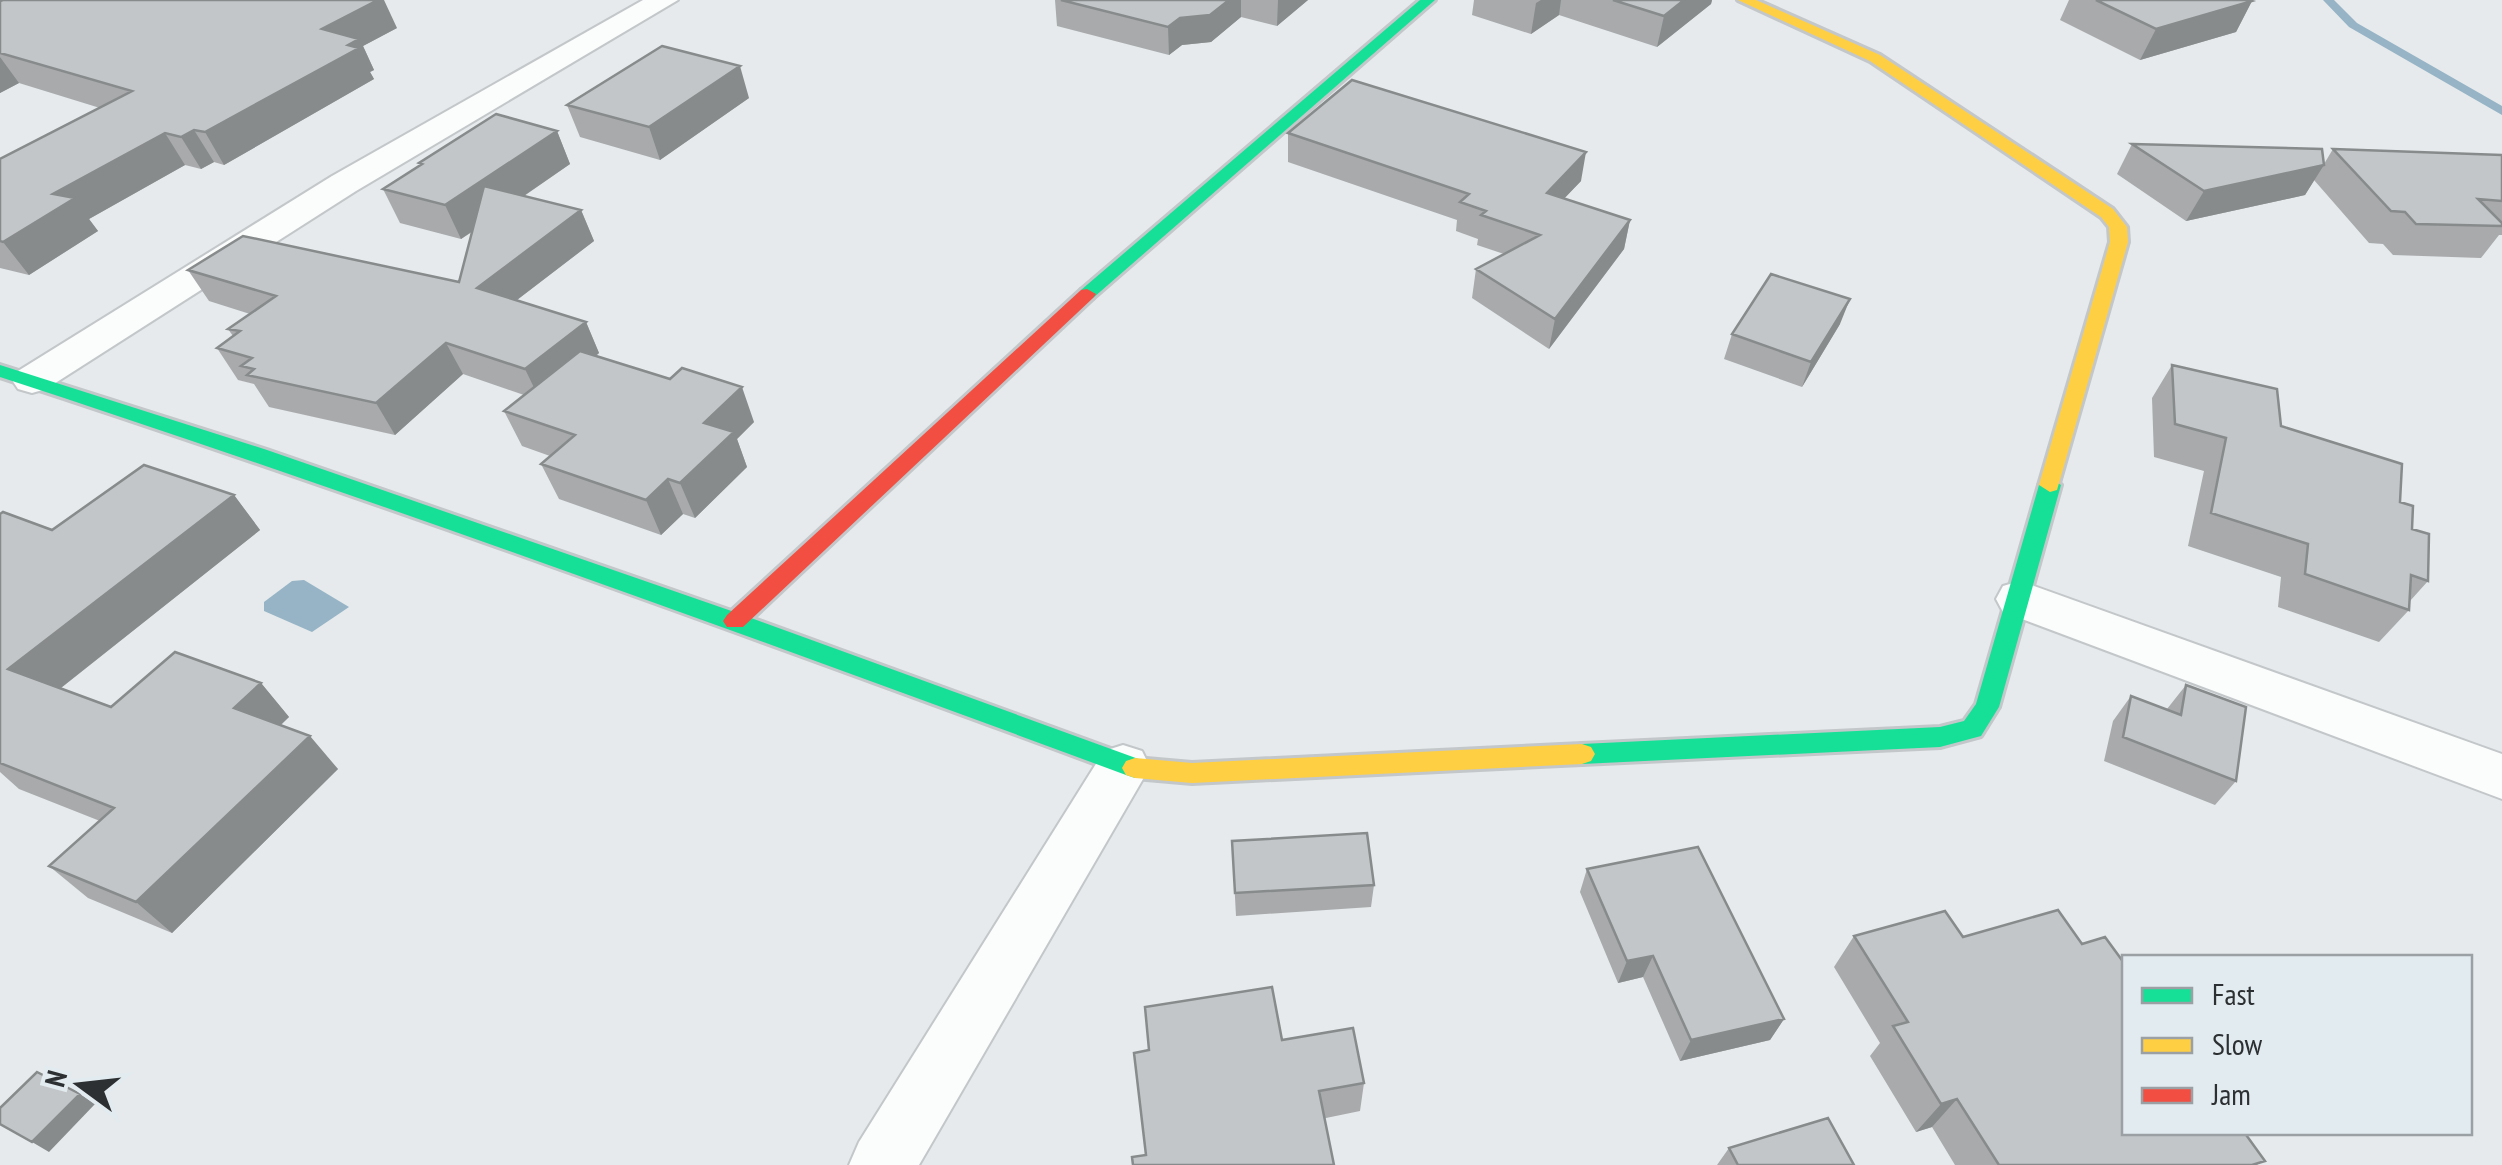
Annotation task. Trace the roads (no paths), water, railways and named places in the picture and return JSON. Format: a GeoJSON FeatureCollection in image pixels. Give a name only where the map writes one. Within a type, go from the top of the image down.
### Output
{"type":"FeatureCollection","features":[{"type":"Feature","properties":{"kind":"street"},"geometry":{"type":"LineString","coordinates":[[16,376],[499,89],[664,0]]}},
{"type":"Feature","properties":{"kind":"street"},"geometry":{"type":"LineString","coordinates":[[736,621],[1141,243],[1296,107],[1428,0]]}},
{"type":"Feature","properties":{"kind":"street"},"geometry":{"type":"LineString","coordinates":[[16,376],[736,621],[1122,767],[1192,773],[1940,737],[1972,729],[1987,706],[2020,599],[2119,242],[2118,227],[2108,213],[1876,58],[1744,0]]}},
{"type":"Feature","properties":{"kind":"street"},"geometry":{"type":"LineString","coordinates":[[2020,599],[2502,777]]}},
{"type":"Feature","properties":{"kind":"street"},"geometry":{"type":"LineString","coordinates":[[882,1165],[1122,767]]}},
{"type":"Feature","properties":{"kind":"water"},"geometry":{"type":"Polygon","coordinates":[[[304,580],[349,607],[312,632],[264,611],[264,602],[292,581],[304,580]]]}},
{"type":"Feature","properties":{"kind":"waterway"},"geometry":{"type":"LineString","coordinates":[[2328,0],[2353,25],[2502,111]]}}]}
